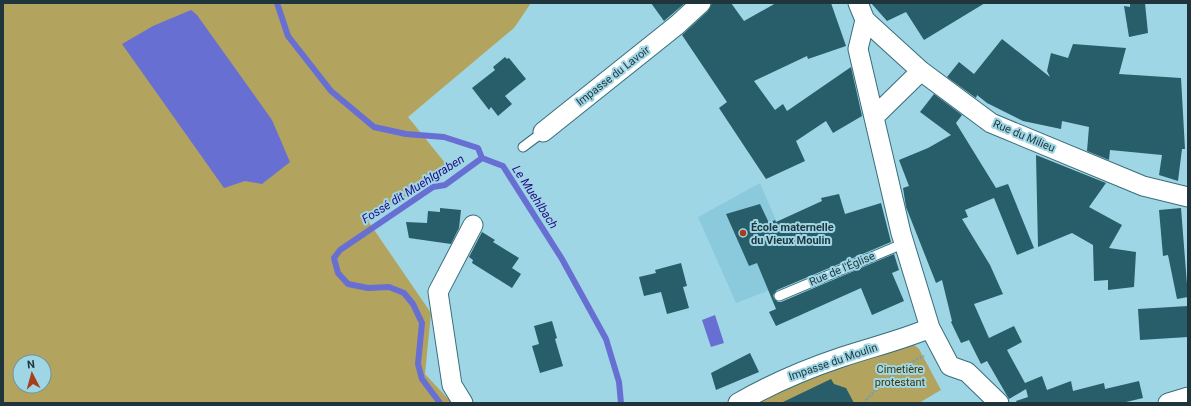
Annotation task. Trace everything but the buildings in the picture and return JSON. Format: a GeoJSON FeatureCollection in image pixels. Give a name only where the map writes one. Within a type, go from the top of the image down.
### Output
{"type":"FeatureCollection","features":[{"type":"Feature","properties":{"kind":"street","name":"Impasse du Lavoir"},"geometry":{"type":"LineString","coordinates":[[543,132],[677,25],[701,3]]}},
{"type":"Feature","properties":{"kind":"street","name":"Rue du Milieu"},"geometry":{"type":"LineString","coordinates":[[861,12],[921,71],[991,123],[1143,186],[1188,197]]}},
{"type":"Feature","properties":{"kind":"street"},"geometry":{"type":"LineString","coordinates":[[861,12],[858,49],[905,243],[930,328],[950,366],[966,372],[998,403]]}},
{"type":"Feature","properties":{"kind":"street"},"geometry":{"type":"LineString","coordinates":[[874,117],[921,71]]}},
{"type":"Feature","properties":{"kind":"street"},"geometry":{"type":"LineString","coordinates":[[463,403],[452,385],[438,292],[474,225]]}},
{"type":"Feature","properties":{"kind":"street","name":"Impasse du Moulin"},"geometry":{"type":"LineString","coordinates":[[738,403],[767,387],[802,372],[842,357],[909,337],[930,328]]}},
{"type":"Feature","properties":{"kind":"street"},"geometry":{"type":"LineString","coordinates":[[1168,403],[1188,397]]}},
{"type":"Feature","properties":{"kind":"lane","name":"Impasse du Lavoir"},"geometry":{"type":"LineString","coordinates":[[523,148],[543,132]]}},
{"type":"Feature","properties":{"kind":"lane","name":"Rue de l'Église"},"geometry":{"type":"LineString","coordinates":[[779,296],[905,243]]}},
{"type":"Feature","properties":{"kind":"path"},"geometry":{"type":"LineString","coordinates":[[864,403],[870,395],[914,360],[941,348]]}},
{"type":"Feature","properties":{"kind":"shaded area"},"geometry":{"type":"Polygon","coordinates":[[[191,10],[197,15],[272,120],[290,162],[262,184],[245,181],[224,188],[122,44],[153,26],[191,10]]]}},
{"type":"Feature","properties":{"kind":"shaded area","name":"École maternelle du Vieux Moulin"},"geometry":{"type":"Polygon","coordinates":[[[760,183],[801,278],[736,303],[698,217],[760,183]]]}},
{"type":"Feature","properties":{"kind":"shaded area"},"geometry":{"type":"Polygon","coordinates":[[[715,315],[724,343],[711,347],[702,320],[715,315]]]}},
{"type":"Feature","properties":{"kind":"green space"},"geometry":{"type":"Polygon","coordinates":[[[3,3],[531,3],[514,28],[408,117],[450,169],[368,221],[431,313],[425,374],[452,403],[3,403],[3,3]]]}},
{"type":"Feature","properties":{"kind":"green space","name":"Cimetière protestant"},"geometry":{"type":"Polygon","coordinates":[[[912,343],[919,349],[941,390],[919,403],[751,403],[784,385],[912,343]]]}},
{"type":"Feature","properties":{"kind":"waterway","name":"Le Muehlbach"},"geometry":{"type":"LineString","coordinates":[[277,3],[288,36],[331,91],[374,127],[406,134],[444,137],[478,148],[482,158],[503,166],[562,259],[606,339],[619,382],[621,403]]}},
{"type":"Feature","properties":{"kind":"waterway","name":"Fossé dit Muehlgraben"},"geometry":{"type":"LineString","coordinates":[[440,403],[422,379],[418,364],[422,323],[413,304],[404,293],[389,287],[368,288],[348,284],[338,273],[334,258],[340,250],[433,187],[445,185],[482,158]]}},
{"type":"Feature","properties":{"kind":"place","name":"École maternelle du Vieux Moulin"},"geometry":{"type":"Point","coordinates":[743,233]}}]}
